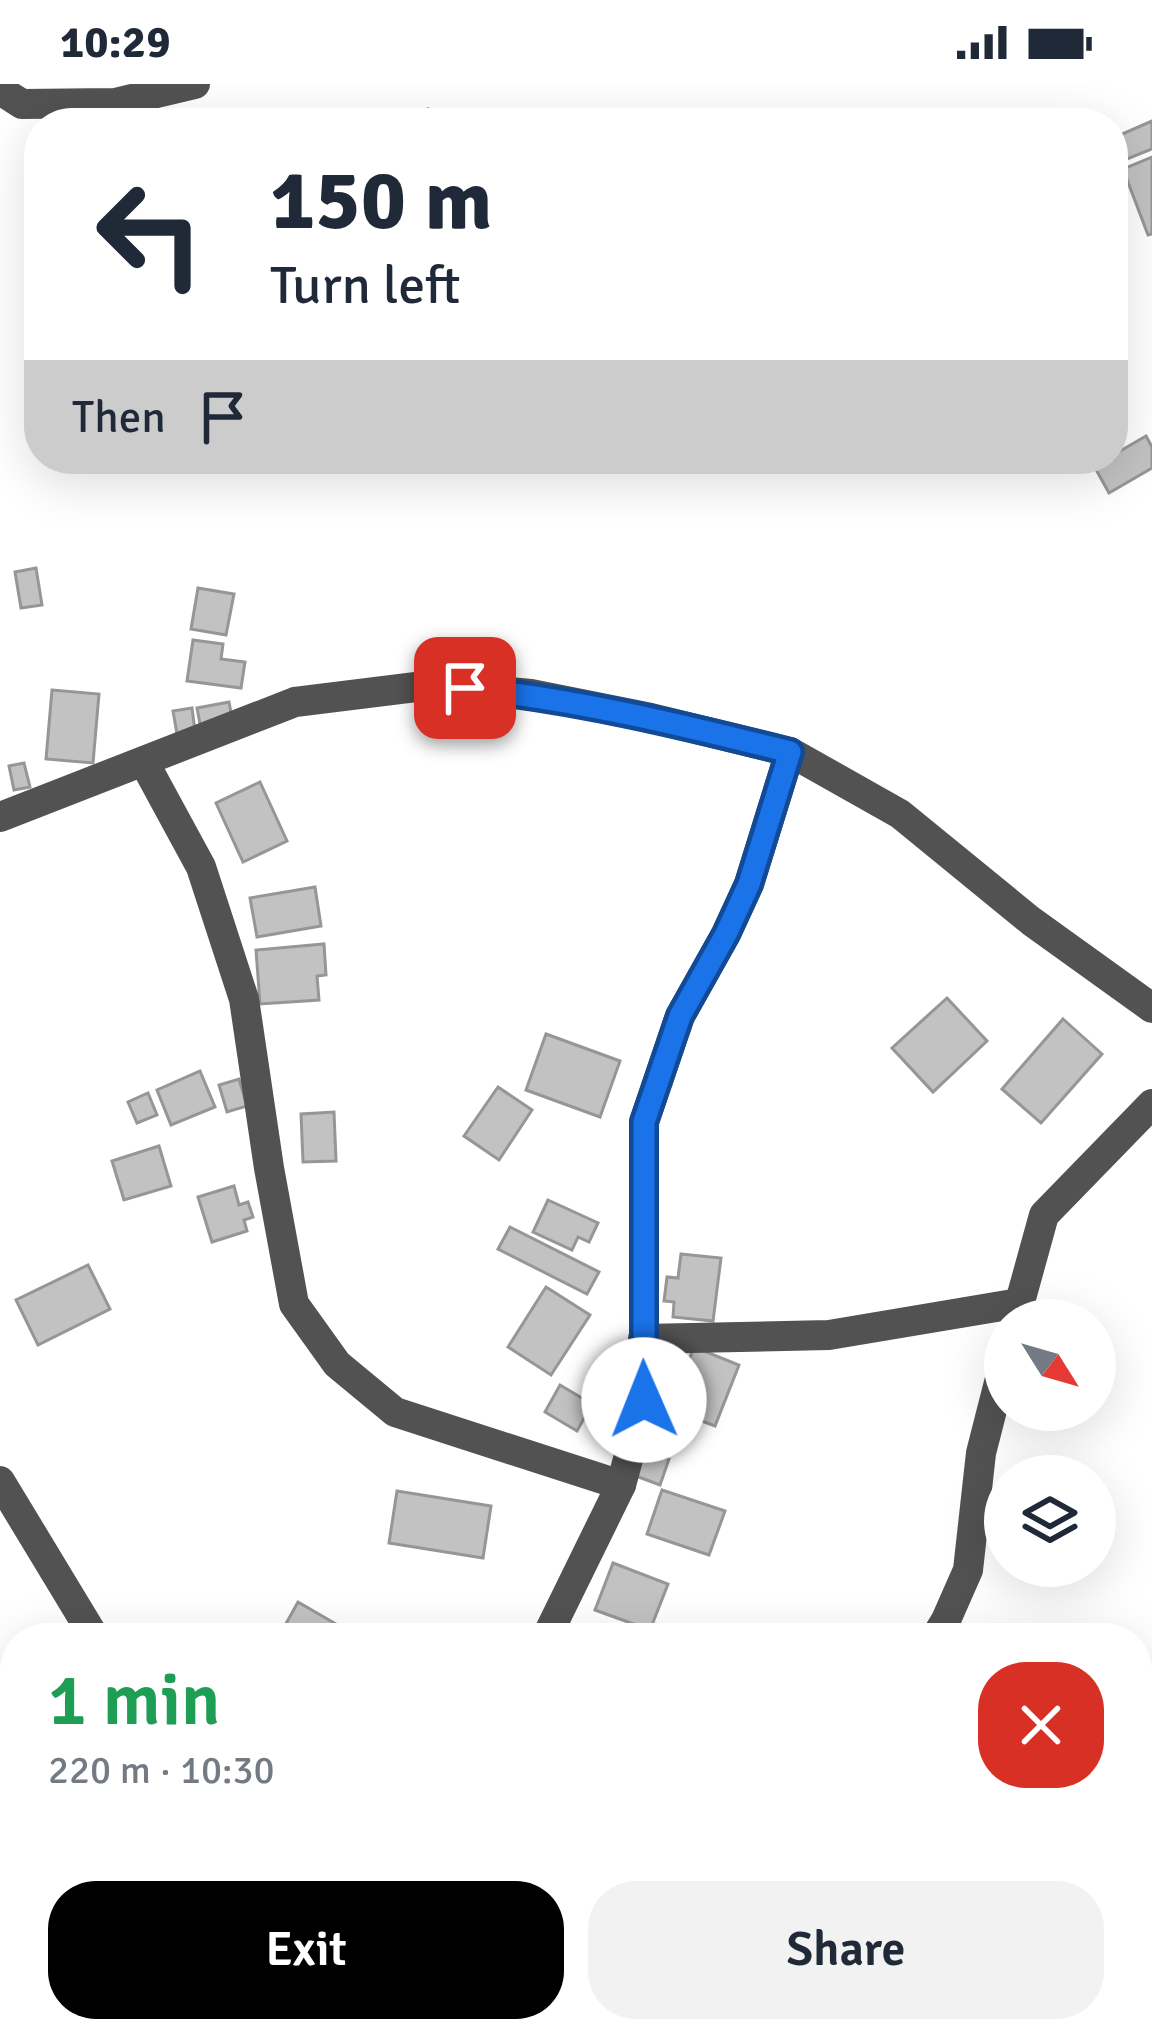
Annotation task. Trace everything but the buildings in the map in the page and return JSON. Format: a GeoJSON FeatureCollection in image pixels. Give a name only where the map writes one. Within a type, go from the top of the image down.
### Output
{"type":"FeatureCollection","features":[{"type":"Feature","properties":{"kind":"street"},"geometry":{"type":"LineString","coordinates":[[0,90],[22,104],[115,103],[195,84]]}},
{"type":"Feature","properties":{"kind":"street"},"geometry":{"type":"LineString","coordinates":[[0,817],[295,702],[432,685],[531,694],[790,752],[900,814],[1031,921],[1152,1008]]}},
{"type":"Feature","properties":{"kind":"street"},"geometry":{"type":"LineString","coordinates":[[553,1623],[621,1485],[644,1400],[644,1122],[680,1016],[749,884],[790,752]]}},
{"type":"Feature","properties":{"kind":"street"},"geometry":{"type":"LineString","coordinates":[[144,762],[201,867],[244,999],[294,1304],[337,1364],[394,1412],[621,1485]]}},
{"type":"Feature","properties":{"kind":"street"},"geometry":{"type":"LineString","coordinates":[[1021,1299],[1044,1215],[1152,1104]]}},
{"type":"Feature","properties":{"kind":"street"},"geometry":{"type":"LineString","coordinates":[[643,1339],[829,1335],[984,1316]]}},
{"type":"Feature","properties":{"kind":"street"},"geometry":{"type":"LineString","coordinates":[[944,1623],[968,1570],[987,1431]]}},
{"type":"Feature","properties":{"kind":"street"},"geometry":{"type":"LineString","coordinates":[[0,1481],[86,1623]]}},
{"type":"Feature","properties":{"kind":"route"},"geometry":{"type":"LineString","coordinates":[[465,688],[531,694],[790,752],[749,884],[680,1016],[644,1122],[644,1400]]}}]}
